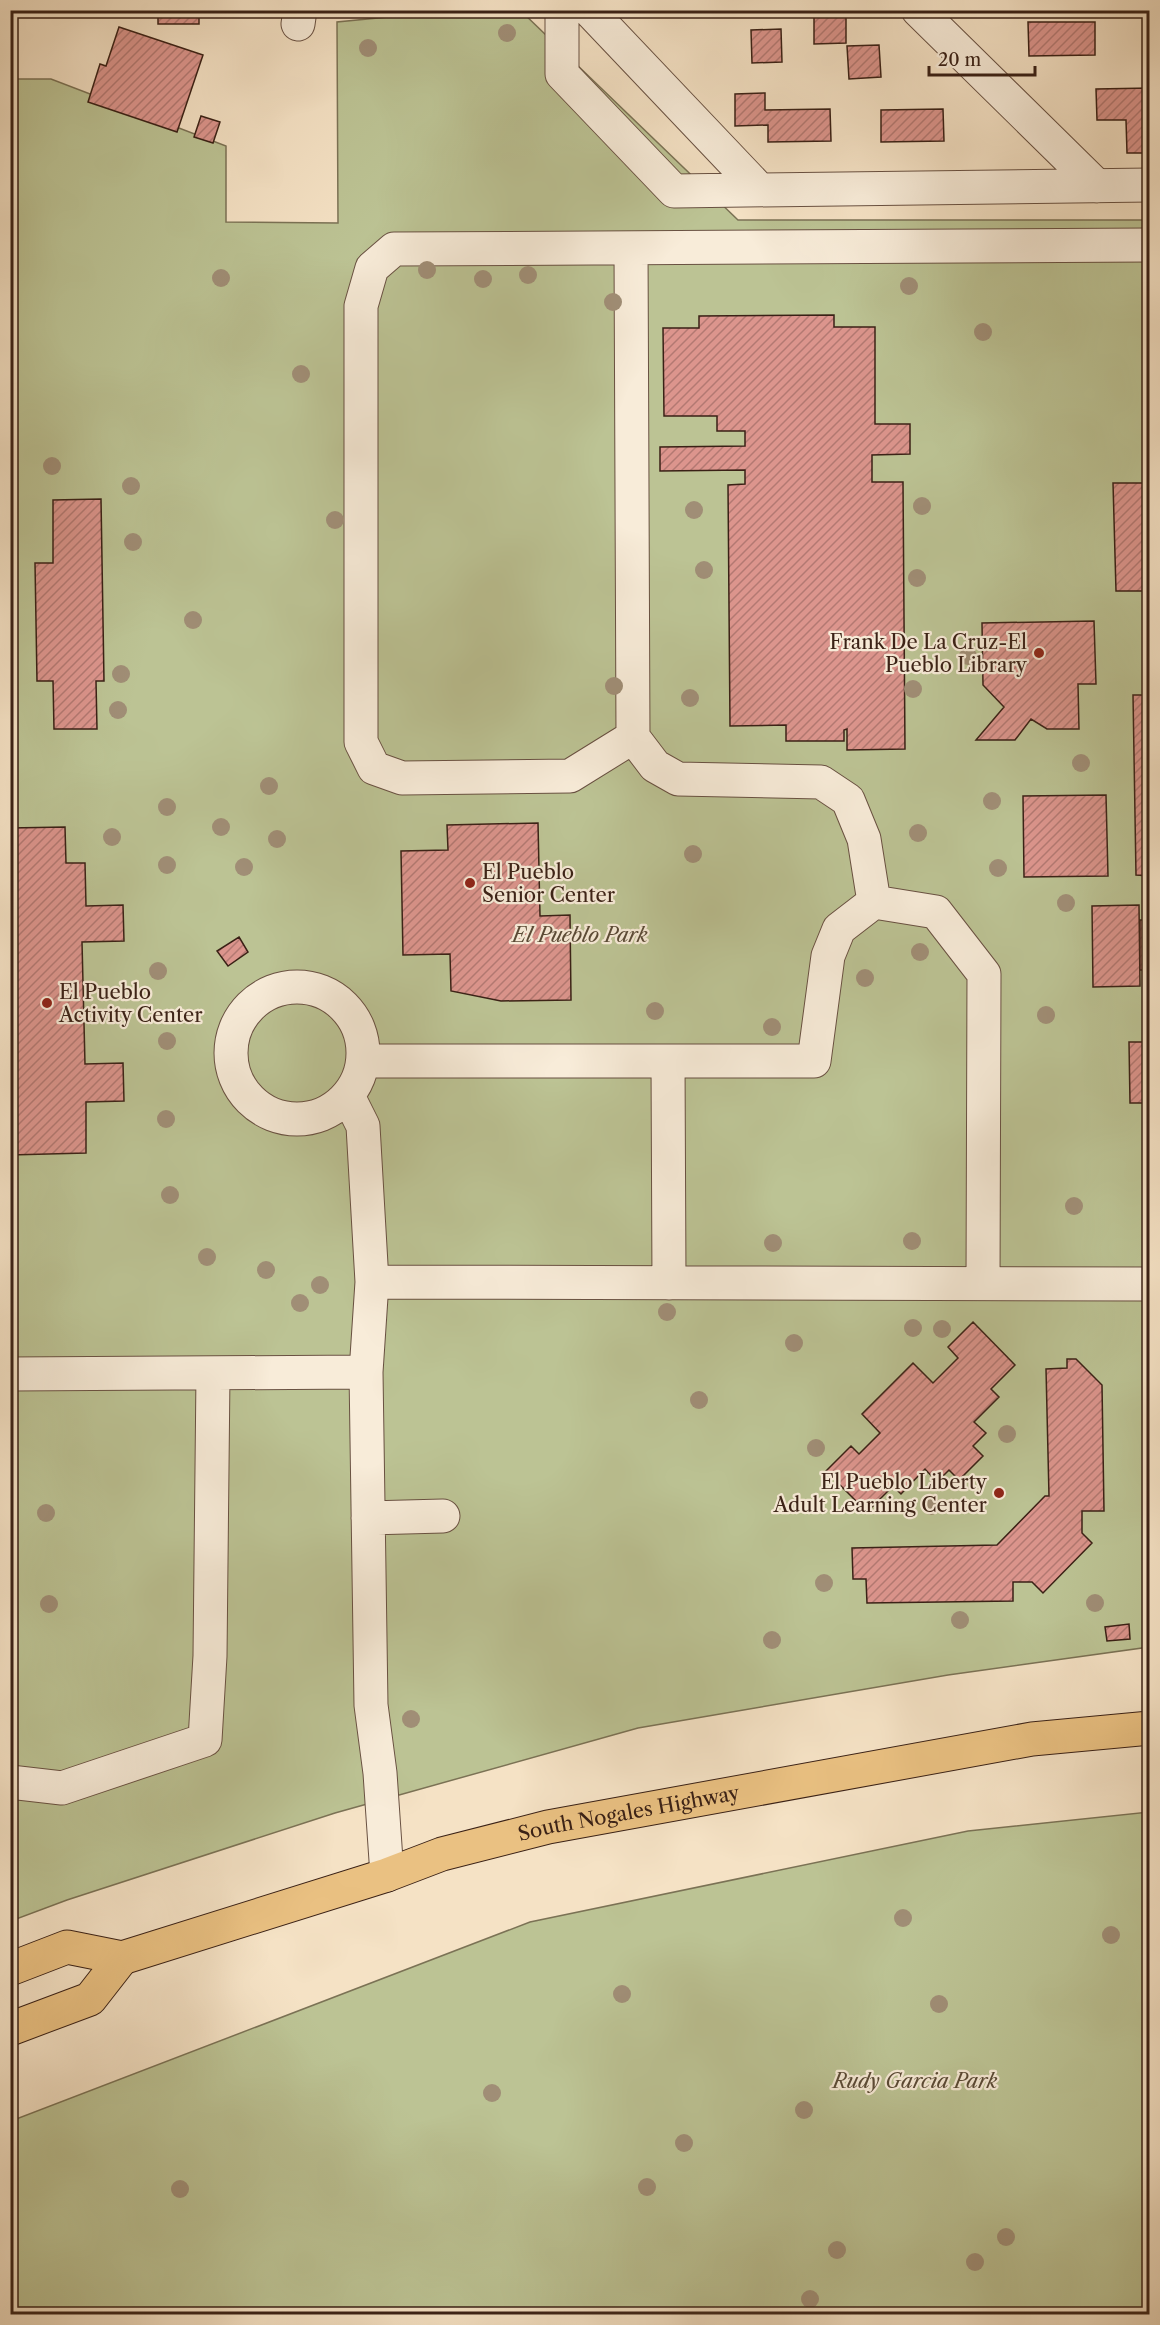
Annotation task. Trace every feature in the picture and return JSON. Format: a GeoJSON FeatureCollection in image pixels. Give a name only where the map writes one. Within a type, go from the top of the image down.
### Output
{"type":"FeatureCollection","features":[{"type":"Feature","properties":{"kind":"main road","name":"South Nogales Highway"},"geometry":{"type":"LineString","coordinates":[[10,1969],[67,1947],[122,1958],[387,1875],[442,1854],[548,1827],[1032,1739],[1149,1728]]}},
{"type":"Feature","properties":{"kind":"main road"},"geometry":{"type":"LineString","coordinates":[[10,2030],[90,1999],[122,1958]]}},
{"type":"Feature","properties":{"kind":"lane"},"geometry":{"type":"LineString","coordinates":[[562,10],[562,74],[674,190],[1149,185]]}},
{"type":"Feature","properties":{"kind":"lane"},"geometry":{"type":"LineString","coordinates":[[590,10],[758,188]]}},
{"type":"Feature","properties":{"kind":"lane"},"geometry":{"type":"LineString","coordinates":[[918,10],[1097,186]]}},
{"type":"Feature","properties":{"kind":"lane"},"geometry":{"type":"LineString","coordinates":[[633,737],[570,776],[402,778],[374,768],[361,742],[361,306],[372,268],[394,249],[1149,245]]}},
{"type":"Feature","properties":{"kind":"lane"},"geometry":{"type":"LineString","coordinates":[[631,248],[633,737],[655,766],[678,779],[821,782],[848,800],[864,839],[873,902]]}},
{"type":"Feature","properties":{"kind":"lane"},"geometry":{"type":"LineString","coordinates":[[363,1061],[814,1061],[828,956],[839,929],[873,902],[936,912],[984,974],[983,1283]]}},
{"type":"Feature","properties":{"kind":"lane"},"geometry":{"type":"LineString","coordinates":[[298,986],[320,990],[339,1001],[354,1018],[362,1039],[363,1061],[358,1080],[348,1096],[331,1111],[310,1119],[287,1119],[266,1113],[248,1099],[236,1081],[230,1059],[232,1037],[241,1016],[256,1000],[276,989],[298,986]]}},
{"type":"Feature","properties":{"kind":"lane"},"geometry":{"type":"LineString","coordinates":[[668,1061],[669,1283]]}},
{"type":"Feature","properties":{"kind":"lane"},"geometry":{"type":"LineString","coordinates":[[348,1096],[363,1126],[372,1282],[366,1371],[371,1705],[380,1773],[387,1875]]}},
{"type":"Feature","properties":{"kind":"lane"},"geometry":{"type":"LineString","coordinates":[[372,1282],[1149,1284]]}},
{"type":"Feature","properties":{"kind":"lane"},"geometry":{"type":"LineString","coordinates":[[10,1374],[366,1371]]}},
{"type":"Feature","properties":{"kind":"lane"},"geometry":{"type":"LineString","coordinates":[[10,1782],[62,1788],[205,1740],[210,1656],[213,1374]]}},
{"type":"Feature","properties":{"kind":"lane"},"geometry":{"type":"LineString","coordinates":[[368,1518],[443,1516]]}},
{"type":"Feature","properties":{"kind":"green space","name":"El Pueblo Park"},"geometry":{"type":"Polygon","coordinates":[[[450,11],[521,11],[738,220],[1149,220],[1149,1647],[948,1675],[638,1728],[335,1813],[67,1900],[11,1921],[11,79],[51,79],[226,146],[226,222],[338,223],[337,22],[450,11]]]}},
{"type":"Feature","properties":{"kind":"green space","name":"Rudy Garcia Park"},"geometry":{"type":"Polygon","coordinates":[[[1149,1812],[1149,2314],[11,2314],[11,2121],[530,1922],[968,1831],[1149,1812]]]}},
{"type":"Feature","properties":{"kind":"building"},"geometry":{"type":"Polygon","coordinates":[[[158,10],[199,10],[199,24],[158,24],[158,10]]]}},
{"type":"Feature","properties":{"kind":"building"},"geometry":{"type":"Polygon","coordinates":[[[814,12],[846,12],[846,43],[814,44],[814,12]]]}},
{"type":"Feature","properties":{"kind":"building"},"geometry":{"type":"Polygon","coordinates":[[[1028,22],[1095,22],[1095,55],[1029,56],[1028,22]]]}},
{"type":"Feature","properties":{"kind":"building"},"geometry":{"type":"Polygon","coordinates":[[[1144,23],[1150,23],[1150,56],[1145,56],[1144,23]]]}},
{"type":"Feature","properties":{"kind":"building"},"geometry":{"type":"Polygon","coordinates":[[[119,27],[203,55],[177,132],[88,102],[100,64],[106,66],[119,27]]]}},
{"type":"Feature","properties":{"kind":"building"},"geometry":{"type":"Polygon","coordinates":[[[781,29],[782,62],[752,63],[751,30],[781,29]]]}},
{"type":"Feature","properties":{"kind":"building"},"geometry":{"type":"Polygon","coordinates":[[[879,45],[881,77],[849,79],[847,46],[879,45]]]}},
{"type":"Feature","properties":{"kind":"building"},"geometry":{"type":"Polygon","coordinates":[[[1150,88],[1150,153],[1127,153],[1126,120],[1097,120],[1096,89],[1150,88]]]}},
{"type":"Feature","properties":{"kind":"building"},"geometry":{"type":"Polygon","coordinates":[[[765,93],[765,110],[830,109],[831,141],[768,142],[768,125],[735,126],[735,94],[765,93]]]}},
{"type":"Feature","properties":{"kind":"building"},"geometry":{"type":"Polygon","coordinates":[[[943,109],[944,141],[881,142],[881,110],[943,109]]]}},
{"type":"Feature","properties":{"kind":"building"},"geometry":{"type":"Polygon","coordinates":[[[201,116],[220,122],[213,143],[194,137],[201,116]]]}},
{"type":"Feature","properties":{"kind":"building"},"geometry":{"type":"Polygon","coordinates":[[[834,315],[834,327],[875,327],[875,424],[910,424],[910,454],[872,455],[872,482],[903,482],[905,749],[847,750],[847,729],[844,730],[844,741],[786,741],[786,725],[730,726],[728,485],[745,484],[745,470],[660,471],[660,447],[745,446],[745,431],[717,431],[717,416],[664,416],[663,328],[699,328],[699,316],[834,315]]]}},
{"type":"Feature","properties":{"kind":"building"},"geometry":{"type":"Polygon","coordinates":[[[1113,483],[1150,483],[1150,591],[1116,591],[1113,483]]]}},
{"type":"Feature","properties":{"kind":"building"},"geometry":{"type":"Polygon","coordinates":[[[101,499],[104,681],[96,681],[97,729],[54,729],[53,681],[37,681],[35,563],[53,563],[53,500],[101,499]]]}},
{"type":"Feature","properties":{"kind":"building","name":"Frank De La Cruz-El Pueblo Library"},"geometry":{"type":"Polygon","coordinates":[[[1094,621],[1096,684],[1078,684],[1079,729],[1047,729],[1031,719],[1015,740],[976,740],[1004,707],[983,685],[982,623],[1094,621]]]}},
{"type":"Feature","properties":{"kind":"building"},"geometry":{"type":"Polygon","coordinates":[[[1133,695],[1150,695],[1150,876],[1136,875],[1133,695]]]}},
{"type":"Feature","properties":{"kind":"building"},"geometry":{"type":"Polygon","coordinates":[[[1106,795],[1108,876],[1024,877],[1023,796],[1106,795]]]}},
{"type":"Feature","properties":{"kind":"building","name":"El Pueblo Senior Center"},"geometry":{"type":"Polygon","coordinates":[[[538,823],[540,916],[570,915],[571,1000],[501,1001],[451,991],[450,954],[403,955],[401,851],[448,850],[447,825],[538,823]]]}},
{"type":"Feature","properties":{"kind":"building","name":"El Pueblo Activity Center"},"geometry":{"type":"Polygon","coordinates":[[[65,827],[66,863],[85,863],[86,906],[123,905],[124,941],[82,942],[85,1064],[123,1063],[124,1101],[86,1102],[86,1153],[10,1155],[10,828],[65,827]]]}},
{"type":"Feature","properties":{"kind":"building"},"geometry":{"type":"Polygon","coordinates":[[[1139,905],[1140,986],[1093,987],[1092,906],[1139,905]]]}},
{"type":"Feature","properties":{"kind":"building"},"geometry":{"type":"Polygon","coordinates":[[[1140,920],[1150,920],[1150,970],[1140,970],[1140,920]]]}},
{"type":"Feature","properties":{"kind":"building"},"geometry":{"type":"Polygon","coordinates":[[[239,937],[248,952],[228,966],[217,951],[239,937]]]}},
{"type":"Feature","properties":{"kind":"building"},"geometry":{"type":"Polygon","coordinates":[[[1129,1042],[1150,1042],[1150,1103],[1130,1103],[1129,1042]]]}},
{"type":"Feature","properties":{"kind":"building"},"geometry":{"type":"Polygon","coordinates":[[[973,1322],[1015,1365],[991,1389],[999,1397],[974,1422],[986,1433],[973,1446],[983,1456],[959,1480],[949,1470],[937,1482],[925,1469],[901,1494],[893,1486],[867,1512],[826,1471],[851,1446],[859,1454],[880,1433],[862,1414],[913,1363],[933,1383],[958,1358],[948,1347],[973,1322]]]}},
{"type":"Feature","properties":{"kind":"building"},"geometry":{"type":"Polygon","coordinates":[[[1067,1359],[1076,1359],[1102,1385],[1104,1511],[1082,1511],[1082,1533],[1092,1543],[1043,1593],[1032,1582],[1013,1582],[1013,1601],[867,1603],[866,1579],[853,1579],[852,1548],[997,1545],[1045,1496],[1049,1496],[1046,1369],[1067,1368],[1067,1359]]]}},
{"type":"Feature","properties":{"kind":"building"},"geometry":{"type":"Polygon","coordinates":[[[1129,1624],[1130,1639],[1107,1641],[1105,1627],[1129,1624]]]}},
{"type":"Feature","properties":{"kind":"place","name":"Frank De La Cruz-El Pueblo Library"},"geometry":{"type":"Point","coordinates":[1039,653]}},
{"type":"Feature","properties":{"kind":"place","name":"El Pueblo Senior Center"},"geometry":{"type":"Point","coordinates":[470,883]}},
{"type":"Feature","properties":{"kind":"place","name":"El Pueblo Activity Center"},"geometry":{"type":"Point","coordinates":[47,1003]}},
{"type":"Feature","properties":{"kind":"place","name":"El Pueblo Liberty Adult Learning Center"},"geometry":{"type":"Point","coordinates":[999,1493]}}]}
